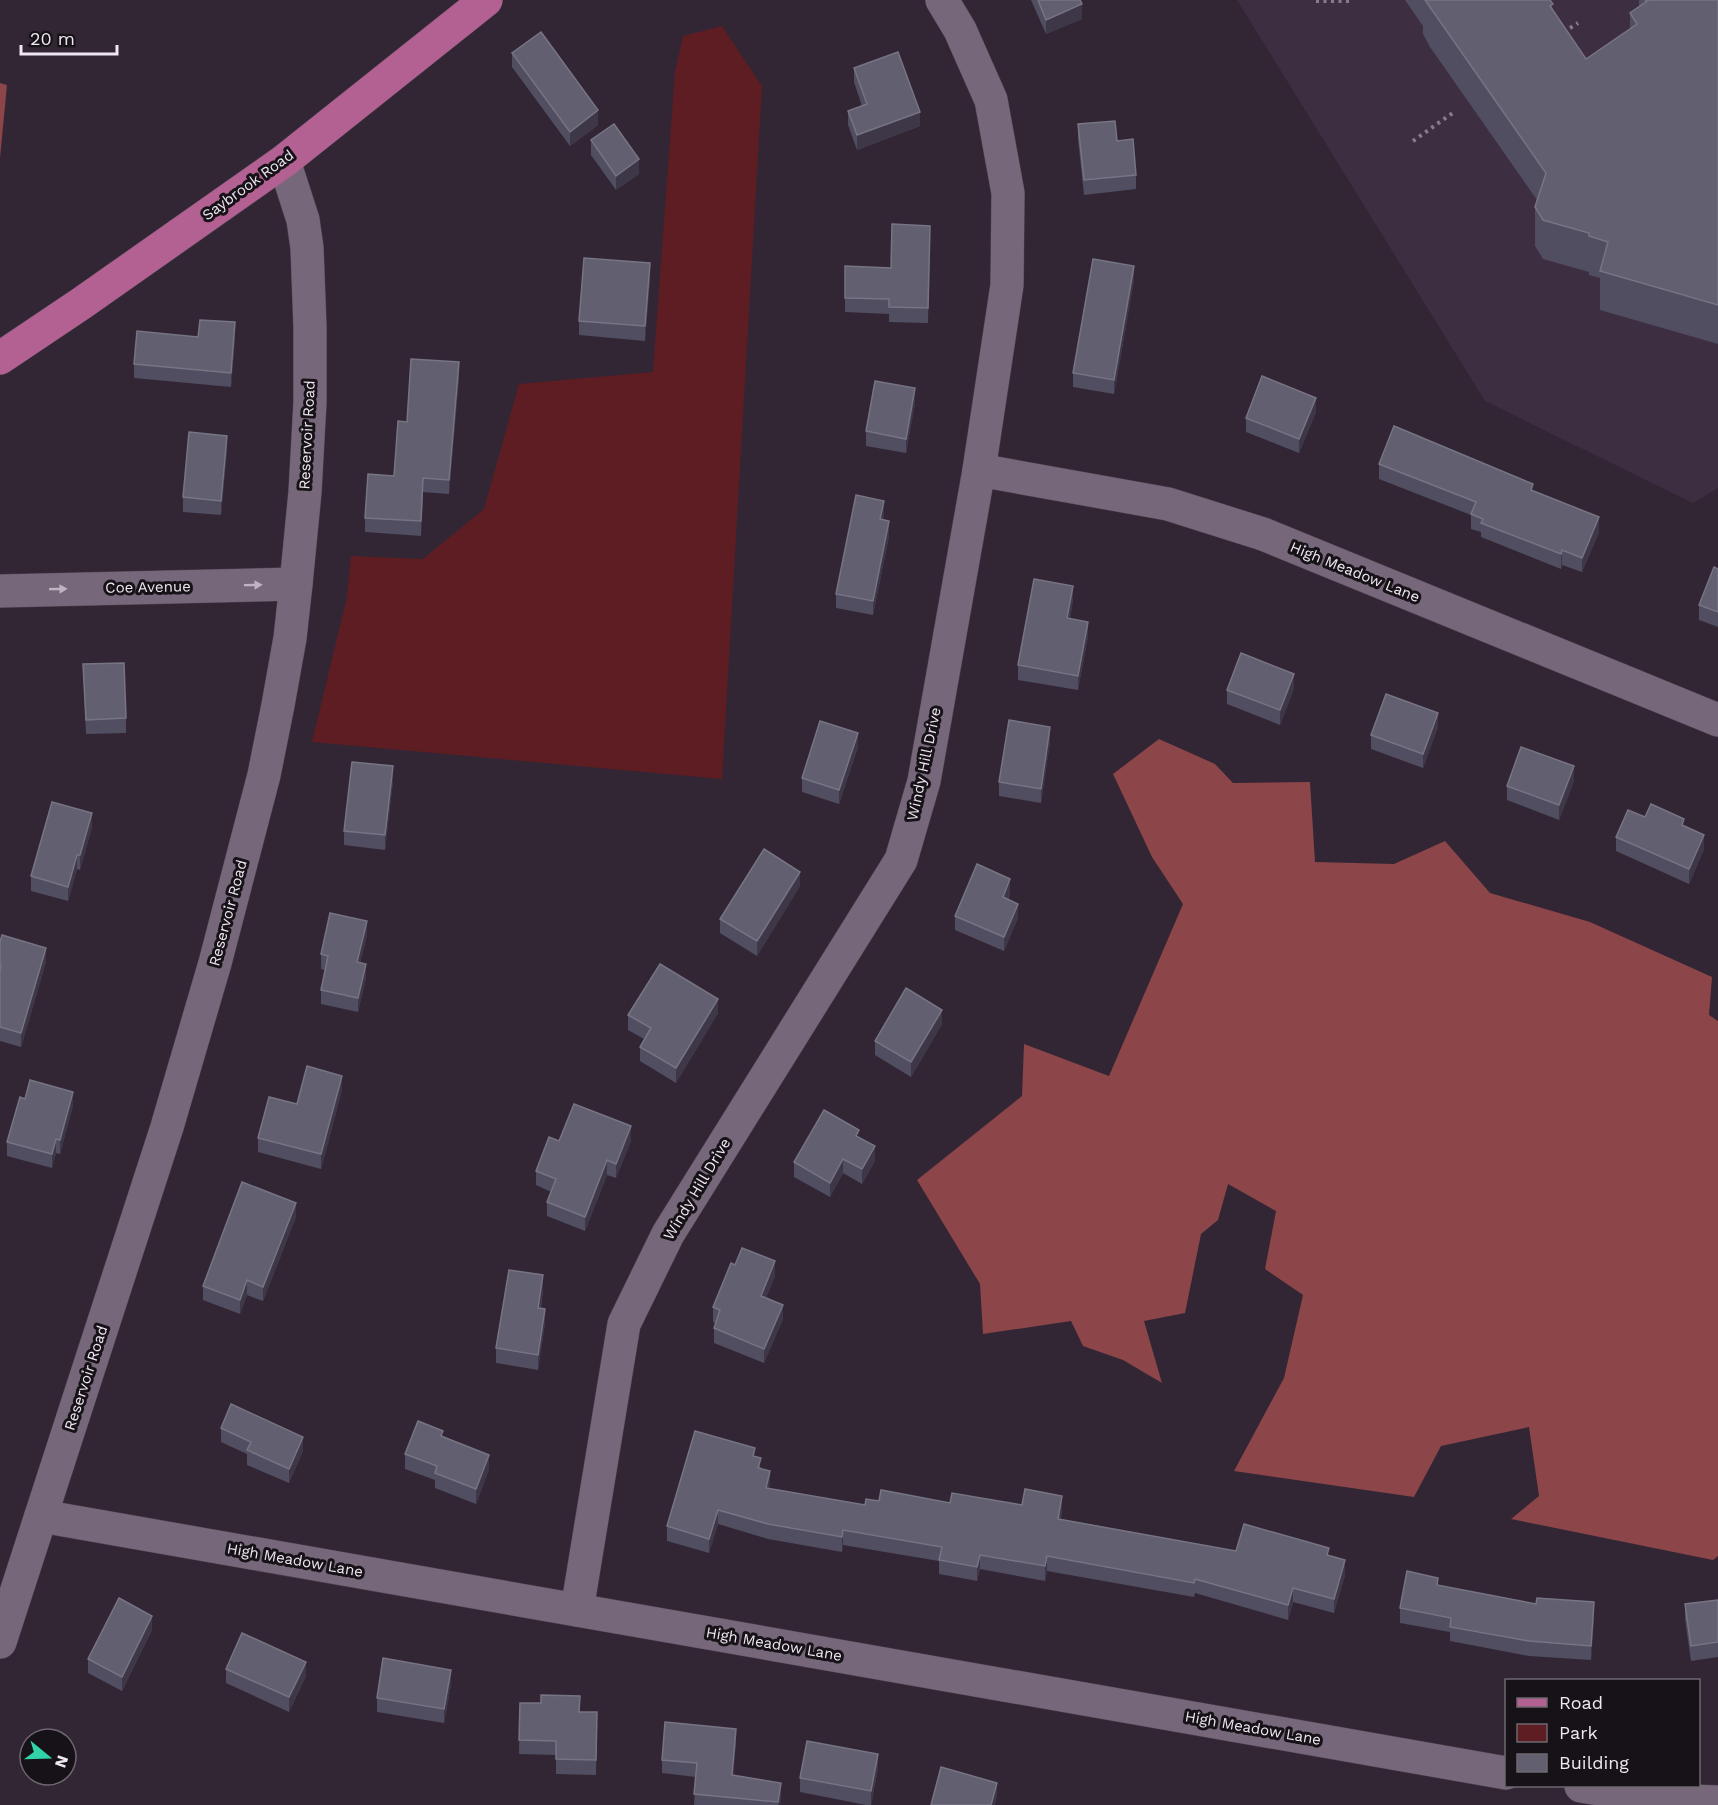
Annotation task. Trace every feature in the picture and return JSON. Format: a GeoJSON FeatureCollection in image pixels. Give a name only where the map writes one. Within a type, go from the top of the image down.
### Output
{"type":"FeatureCollection","features":[{"type":"Feature","properties":{"kind":"main road","name":"Saybrook Road"},"geometry":{"type":"LineString","coordinates":[[0,358],[284,160],[486,0]]}},
{"type":"Feature","properties":{"kind":"street","name":"Windy Hill Drive"},"geometry":{"type":"LineString","coordinates":[[577,1610],[624,1324],[668,1234],[901,860],[924,781],[979,470],[1007,285],[1008,193],[991,100],[960,30],[942,0]]}},
{"type":"Feature","properties":{"kind":"street","name":"Reservoir Road"},"geometry":{"type":"LineString","coordinates":[[0,1642],[167,1128],[215,963],[264,775],[290,638],[305,492],[310,402],[307,248],[303,220],[284,160]]}},
{"type":"Feature","properties":{"kind":"street","name":"High Meadow Lane"},"geometry":{"type":"LineString","coordinates":[[979,470],[1168,504],[1263,534],[1718,720]]}},
{"type":"Feature","properties":{"kind":"street","name":"Coe Avenue"},"geometry":{"type":"LineString","coordinates":[[0,591],[296,584]]}},
{"type":"Feature","properties":{"kind":"street","name":"High Meadow Lane"},"geometry":{"type":"LineString","coordinates":[[41,1516],[1505,1773]]}},
{"type":"Feature","properties":{"kind":"street"},"geometry":{"type":"LineString","coordinates":[[1592,1787],[1665,1800],[1718,1802]]}},
{"type":"Feature","properties":{"kind":"path"},"geometry":{"type":"LineString","coordinates":[[1317,1],[1350,1]]}},
{"type":"Feature","properties":{"kind":"path"},"geometry":{"type":"LineString","coordinates":[[1570,28],[1578,23]]}},
{"type":"Feature","properties":{"kind":"path"},"geometry":{"type":"LineString","coordinates":[[1413,141],[1454,112]]}},
{"type":"Feature","properties":{"kind":"shaded area"},"geometry":{"type":"Polygon","coordinates":[[[1237,0],[1718,0],[1718,488],[1693,503],[1485,401],[1237,0]]]}},
{"type":"Feature","properties":{"kind":"shaded area"},"geometry":{"type":"Polygon","coordinates":[[[0,83],[7,85],[0,158],[0,83]]]}},
{"type":"Feature","properties":{"kind":"shaded area"},"geometry":{"type":"Polygon","coordinates":[[[1159,739],[1215,764],[1233,783],[1310,782],[1315,862],[1394,864],[1445,841],[1490,893],[1590,922],[1712,977],[1709,1015],[1718,1021],[1718,1556],[1713,1560],[1511,1519],[1539,1496],[1529,1427],[1441,1446],[1414,1497],[1234,1471],[1284,1378],[1303,1295],[1265,1269],[1276,1211],[1228,1184],[1218,1220],[1201,1234],[1185,1313],[1144,1321],[1162,1383],[1123,1360],[1083,1346],[1071,1321],[983,1334],[980,1284],[917,1180],[1022,1096],[1024,1044],[1109,1076],[1183,904],[1152,857],[1113,774],[1159,739]]]}},
{"type":"Feature","properties":{"kind":"green space"},"geometry":{"type":"Polygon","coordinates":[[[722,26],[762,86],[722,779],[312,742],[347,597],[351,556],[423,559],[484,509],[519,384],[653,372],[675,72],[683,36],[722,26]]]}},
{"type":"Feature","properties":{"kind":"building"},"geometry":{"type":"Polygon","coordinates":[[[1038,0],[1080,0],[1082,4],[1046,20],[1038,0]]]}},
{"type":"Feature","properties":{"kind":"building"},"geometry":{"type":"Polygon","coordinates":[[[1425,0],[1550,0],[1553,4],[1550,6],[1586,59],[1637,24],[1630,13],[1647,1],[1645,0],[1718,0],[1718,305],[1600,271],[1608,242],[1589,236],[1589,233],[1543,220],[1535,207],[1546,173],[1425,0]]]}},
{"type":"Feature","properties":{"kind":"building"},"geometry":{"type":"Polygon","coordinates":[[[541,32],[598,110],[570,132],[512,53],[541,32]]]}},
{"type":"Feature","properties":{"kind":"building"},"geometry":{"type":"Polygon","coordinates":[[[898,52],[920,112],[857,135],[848,111],[867,104],[854,68],[898,52]]]}},
{"type":"Feature","properties":{"kind":"building"},"geometry":{"type":"Polygon","coordinates":[[[1115,121],[1117,141],[1133,139],[1136,175],[1084,180],[1078,124],[1115,121]]]}},
{"type":"Feature","properties":{"kind":"building"},"geometry":{"type":"Polygon","coordinates":[[[614,124],[639,159],[616,176],[591,140],[614,124]]]}},
{"type":"Feature","properties":{"kind":"building"},"geometry":{"type":"Polygon","coordinates":[[[892,224],[930,226],[928,308],[889,307],[889,299],[845,298],[845,266],[891,268],[892,224]]]}},
{"type":"Feature","properties":{"kind":"building"},"geometry":{"type":"Polygon","coordinates":[[[584,258],[650,263],[645,326],[579,321],[584,258]]]}},
{"type":"Feature","properties":{"kind":"building"},"geometry":{"type":"Polygon","coordinates":[[[1093,259],[1134,266],[1114,380],[1073,373],[1093,259]]]}},
{"type":"Feature","properties":{"kind":"building"},"geometry":{"type":"Polygon","coordinates":[[[200,320],[235,322],[231,373],[134,364],[137,331],[198,337],[200,320]]]}},
{"type":"Feature","properties":{"kind":"building"},"geometry":{"type":"Polygon","coordinates":[[[411,359],[459,362],[449,480],[423,478],[421,521],[365,518],[368,474],[394,476],[398,421],[407,422],[411,359]]]}},
{"type":"Feature","properties":{"kind":"building"},"geometry":{"type":"Polygon","coordinates":[[[1262,376],[1316,398],[1299,439],[1246,418],[1262,376]]]}},
{"type":"Feature","properties":{"kind":"building"},"geometry":{"type":"Polygon","coordinates":[[[875,381],[915,388],[906,439],[866,431],[875,381]]]}},
{"type":"Feature","properties":{"kind":"building"},"geometry":{"type":"Polygon","coordinates":[[[1394,426],[1533,484],[1531,490],[1599,517],[1582,558],[1562,550],[1561,554],[1481,523],[1483,519],[1471,514],[1476,502],[1379,464],[1394,426]]]}},
{"type":"Feature","properties":{"kind":"building"},"geometry":{"type":"Polygon","coordinates":[[[189,432],[227,436],[221,501],[183,497],[189,432]]]}},
{"type":"Feature","properties":{"kind":"building"},"geometry":{"type":"Polygon","coordinates":[[[856,495],[884,501],[880,519],[889,521],[873,601],[836,594],[856,495]]]}},
{"type":"Feature","properties":{"kind":"building"},"geometry":{"type":"Polygon","coordinates":[[[1714,567],[1718,569],[1718,612],[1699,605],[1714,567]]]}},
{"type":"Feature","properties":{"kind":"building"},"geometry":{"type":"Polygon","coordinates":[[[1034,579],[1073,586],[1067,618],[1088,622],[1078,676],[1018,665],[1034,579]]]}},
{"type":"Feature","properties":{"kind":"building"},"geometry":{"type":"Polygon","coordinates":[[[1241,653],[1294,674],[1280,710],[1227,690],[1241,653]]]}},
{"type":"Feature","properties":{"kind":"building"},"geometry":{"type":"Polygon","coordinates":[[[124,663],[126,718],[86,720],[83,664],[124,663]]]}},
{"type":"Feature","properties":{"kind":"building"},"geometry":{"type":"Polygon","coordinates":[[[1386,694],[1438,713],[1423,754],[1371,735],[1386,694]]]}},
{"type":"Feature","properties":{"kind":"building"},"geometry":{"type":"Polygon","coordinates":[[[1009,720],[1050,727],[1041,789],[999,782],[1009,720]]]}},
{"type":"Feature","properties":{"kind":"building"},"geometry":{"type":"Polygon","coordinates":[[[820,721],[858,733],[839,790],[802,778],[820,721]]]}},
{"type":"Feature","properties":{"kind":"building"},"geometry":{"type":"Polygon","coordinates":[[[1521,747],[1574,766],[1559,805],[1507,786],[1521,747]]]}},
{"type":"Feature","properties":{"kind":"building"},"geometry":{"type":"Polygon","coordinates":[[[352,762],[393,766],[385,835],[344,831],[352,762]]]}},
{"type":"Feature","properties":{"kind":"building"},"geometry":{"type":"Polygon","coordinates":[[[52,802],[92,813],[68,887],[31,876],[52,802]]]}},
{"type":"Feature","properties":{"kind":"building"},"geometry":{"type":"Polygon","coordinates":[[[1651,804],[1684,819],[1682,825],[1704,835],[1689,869],[1616,837],[1628,810],[1645,817],[1651,804]]]}},
{"type":"Feature","properties":{"kind":"building"},"geometry":{"type":"Polygon","coordinates":[[[764,849],[800,872],[757,941],[720,919],[764,849]]]}},
{"type":"Feature","properties":{"kind":"building"},"geometry":{"type":"Polygon","coordinates":[[[977,864],[1010,879],[1003,897],[1018,904],[1004,937],[955,916],[977,864]]]}},
{"type":"Feature","properties":{"kind":"building"},"geometry":{"type":"Polygon","coordinates":[[[330,913],[367,921],[357,962],[366,964],[358,998],[321,990],[328,956],[321,954],[330,913]]]}},
{"type":"Feature","properties":{"kind":"building"},"geometry":{"type":"Polygon","coordinates":[[[2,935],[46,948],[21,1033],[0,1027],[0,942],[2,935]]]}},
{"type":"Feature","properties":{"kind":"building"},"geometry":{"type":"Polygon","coordinates":[[[660,964],[718,999],[676,1068],[640,1047],[651,1028],[628,1015],[660,964]]]}},
{"type":"Feature","properties":{"kind":"building"},"geometry":{"type":"Polygon","coordinates":[[[906,988],[942,1010],[911,1062],[875,1041],[906,988]]]}},
{"type":"Feature","properties":{"kind":"building"},"geometry":{"type":"Polygon","coordinates":[[[307,1066],[342,1076],[321,1154],[258,1138],[269,1097],[297,1104],[307,1066]]]}},
{"type":"Feature","properties":{"kind":"building"},"geometry":{"type":"Polygon","coordinates":[[[30,1080],[73,1092],[60,1140],[56,1139],[52,1154],[7,1142],[20,1097],[25,1099],[30,1080]]]}},
{"type":"Feature","properties":{"kind":"building"},"geometry":{"type":"Polygon","coordinates":[[[574,1104],[631,1126],[616,1164],[607,1160],[585,1217],[547,1202],[556,1179],[536,1171],[549,1137],[559,1141],[574,1104]]]}},
{"type":"Feature","properties":{"kind":"building"},"geometry":{"type":"Polygon","coordinates":[[[824,1110],[859,1130],[856,1136],[875,1146],[862,1169],[843,1159],[830,1183],[794,1162],[824,1110]]]}},
{"type":"Feature","properties":{"kind":"building"},"geometry":{"type":"Polygon","coordinates":[[[242,1182],[296,1203],[263,1287],[247,1280],[240,1300],[203,1286],[242,1182]]]}},
{"type":"Feature","properties":{"kind":"building"},"geometry":{"type":"Polygon","coordinates":[[[742,1248],[775,1261],[761,1296],[783,1305],[764,1349],[714,1328],[720,1310],[713,1307],[731,1263],[735,1265],[742,1248]]]}},
{"type":"Feature","properties":{"kind":"building"},"geometry":{"type":"Polygon","coordinates":[[[509,1270],[543,1275],[538,1308],[545,1309],[538,1355],[496,1348],[509,1270]]]}},
{"type":"Feature","properties":{"kind":"building"},"geometry":{"type":"Polygon","coordinates":[[[231,1404],[303,1437],[289,1469],[247,1450],[251,1442],[221,1428],[231,1404]]]}},
{"type":"Feature","properties":{"kind":"building"},"geometry":{"type":"Polygon","coordinates":[[[418,1421],[443,1431],[441,1436],[489,1455],[476,1489],[435,1473],[437,1466],[405,1454],[418,1421]]]}},
{"type":"Feature","properties":{"kind":"building"},"geometry":{"type":"Polygon","coordinates":[[[695,1431],[755,1448],[753,1456],[761,1458],[758,1468],[770,1471],[766,1488],[865,1505],[866,1499],[879,1501],[881,1490],[950,1503],[952,1493],[1022,1505],[1025,1489],[1062,1496],[1058,1519],[1236,1551],[1244,1524],[1329,1548],[1327,1555],[1345,1560],[1334,1599],[1293,1588],[1288,1605],[1195,1579],[1194,1583],[1047,1556],[1045,1566],[980,1555],[977,1567],[939,1560],[942,1547],[843,1530],[842,1537],[768,1524],[718,1510],[709,1539],[667,1526],[695,1431]]]}},
{"type":"Feature","properties":{"kind":"building"},"geometry":{"type":"Polygon","coordinates":[[[1407,1571],[1438,1578],[1437,1585],[1536,1604],[1537,1598],[1594,1602],[1591,1646],[1529,1641],[1450,1627],[1451,1618],[1400,1608],[1407,1571]]]}},
{"type":"Feature","properties":{"kind":"building"},"geometry":{"type":"Polygon","coordinates":[[[119,1598],[152,1616],[122,1677],[88,1659],[119,1598]]]}},
{"type":"Feature","properties":{"kind":"building"},"geometry":{"type":"Polygon","coordinates":[[[1718,1600],[1718,1642],[1691,1646],[1685,1604],[1718,1600]]]}},
{"type":"Feature","properties":{"kind":"building"},"geometry":{"type":"Polygon","coordinates":[[[242,1633],[306,1662],[289,1697],[226,1669],[242,1633]]]}},
{"type":"Feature","properties":{"kind":"building"},"geometry":{"type":"Polygon","coordinates":[[[383,1658],[451,1670],[444,1709],[377,1698],[383,1658]]]}},
{"type":"Feature","properties":{"kind":"building"},"geometry":{"type":"Polygon","coordinates":[[[541,1695],[580,1696],[579,1712],[597,1712],[596,1760],[556,1759],[556,1741],[519,1740],[520,1703],[541,1703],[541,1695]]]}},
{"type":"Feature","properties":{"kind":"building"},"geometry":{"type":"Polygon","coordinates":[[[665,1722],[736,1729],[732,1775],[781,1783],[778,1802],[694,1794],[697,1763],[662,1760],[665,1722]]]}},
{"type":"Feature","properties":{"kind":"building"},"geometry":{"type":"Polygon","coordinates":[[[807,1741],[878,1754],[871,1791],[800,1778],[807,1741]]]}},
{"type":"Feature","properties":{"kind":"building"},"geometry":{"type":"Polygon","coordinates":[[[941,1767],[997,1783],[991,1805],[931,1805],[941,1767]]]}}]}
